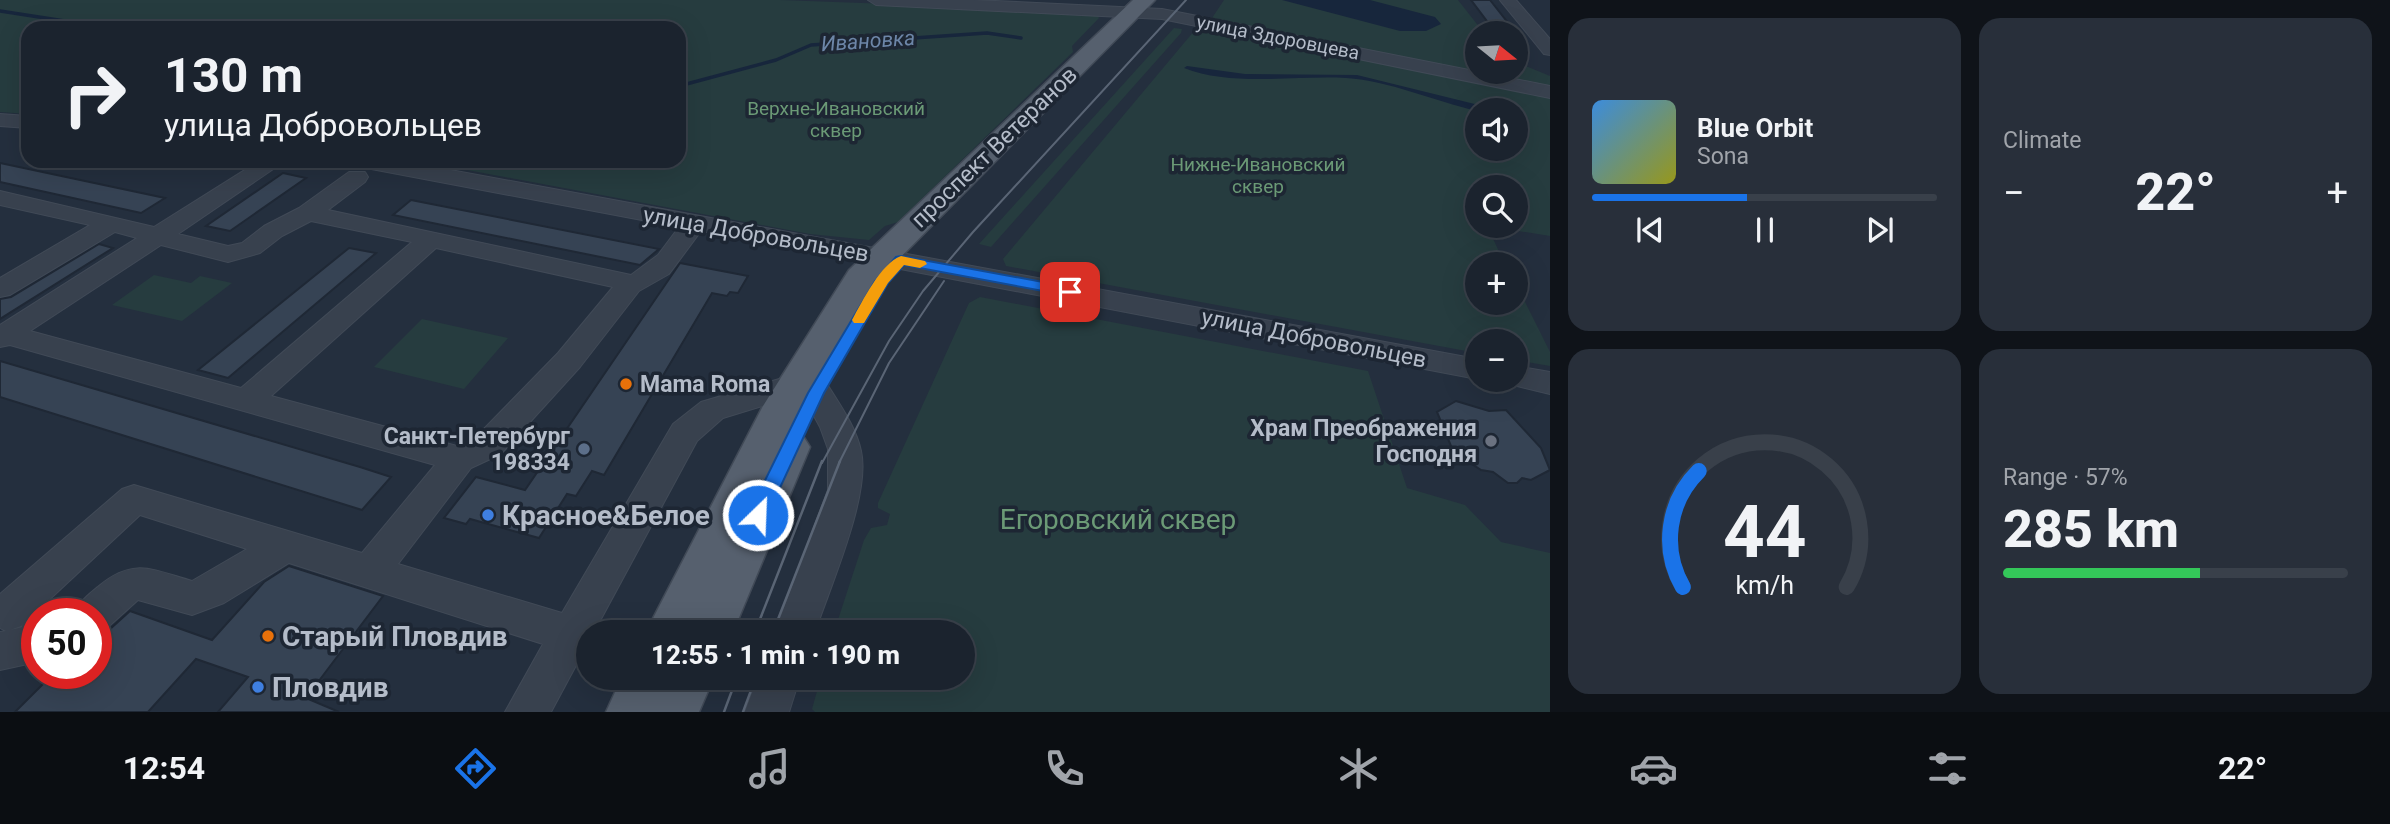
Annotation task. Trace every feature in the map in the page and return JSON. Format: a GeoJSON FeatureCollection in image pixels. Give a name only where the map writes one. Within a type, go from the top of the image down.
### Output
{"type":"FeatureCollection","features":[{"type":"Feature","properties":{"kind":"main road","name":"проспект Ветеранов"},"geometry":{"type":"LineString","coordinates":[[678,620],[763,440],[804,389],[882,281],[890,259],[1147,6]]}},
{"type":"Feature","properties":{"kind":"main road","name":"проспект Ветеранов"},"geometry":{"type":"LineString","coordinates":[[712,620],[789,445],[804,389]]}},
{"type":"Feature","properties":{"kind":"main road"},"geometry":{"type":"LineString","coordinates":[[634,712],[645,690]]}},
{"type":"Feature","properties":{"kind":"main road"},"geometry":{"type":"LineString","coordinates":[[671,712],[681,690]]}},
{"type":"Feature","properties":{"kind":"street","name":"улица Здоровцева"},"geometry":{"type":"LineString","coordinates":[[876,0],[1147,6],[1550,92]]}},
{"type":"Feature","properties":{"kind":"street"},"geometry":{"type":"LineString","coordinates":[[1508,0],[1550,50]]}},
{"type":"Feature","properties":{"kind":"street"},"geometry":{"type":"LineString","coordinates":[[0,120],[21,122]]}},
{"type":"Feature","properties":{"kind":"street"},"geometry":{"type":"LineString","coordinates":[[3,336],[263,168]]}},
{"type":"Feature","properties":{"kind":"street"},"geometry":{"type":"LineString","coordinates":[[0,198],[112,223],[228,254],[251,248],[273,231],[308,213],[362,169]]}},
{"type":"Feature","properties":{"kind":"street","name":"улица Добровольцев"},"geometry":{"type":"LineString","coordinates":[[362,169],[890,259],[1465,367]]}},
{"type":"Feature","properties":{"kind":"street"},"geometry":{"type":"LineString","coordinates":[[308,213],[616,278],[629,285]]}},
{"type":"Feature","properties":{"kind":"street"},"geometry":{"type":"LineString","coordinates":[[0,289],[112,223]]}},
{"type":"Feature","properties":{"kind":"street"},"geometry":{"type":"LineString","coordinates":[[370,572],[459,459],[489,445],[569,360],[629,285],[648,279],[661,270],[694,224]]}},
{"type":"Feature","properties":{"kind":"street"},"geometry":{"type":"LineString","coordinates":[[247,400],[431,239]]}},
{"type":"Feature","properties":{"kind":"street"},"geometry":{"type":"LineString","coordinates":[[3,336],[459,459]]}},
{"type":"Feature","properties":{"kind":"street"},"geometry":{"type":"LineString","coordinates":[[1528,378],[1550,383]]}},
{"type":"Feature","properties":{"kind":"street"},"geometry":{"type":"LineString","coordinates":[[527,712],[685,433],[712,410],[804,389],[840,431],[846,446],[848,468],[845,490],[799,620]]}},
{"type":"Feature","properties":{"kind":"street"},"geometry":{"type":"LineString","coordinates":[[21,638],[4,632],[134,499],[571,634]]}},
{"type":"Feature","properties":{"kind":"street"},"geometry":{"type":"LineString","coordinates":[[112,599],[128,585],[141,583],[192,598],[210,591],[285,546]]}},
{"type":"Feature","properties":{"kind":"street"},"geometry":{"type":"LineString","coordinates":[[767,712],[775,690]]}},
{"type":"Feature","properties":{"kind":"green space","name":"Верхне-Ивановский сквер"},"geometry":{"type":"Polygon","coordinates":[[[0,0],[780,0],[1075,11],[1097,15],[1099,18],[1072,46],[1073,52],[898,222],[885,226],[869,240],[810,234],[456,168],[686,168],[686,21],[21,21],[21,114],[0,112],[0,0]]]}},
{"type":"Feature","properties":{"kind":"green space"},"geometry":{"type":"Polygon","coordinates":[[[1224,0],[1458,0],[1475,21],[1465,21],[1465,70],[1210,21],[1224,0]]]}},
{"type":"Feature","properties":{"kind":"green space","name":"Нижне-Ивановский сквер"},"geometry":{"type":"Polygon","coordinates":[[[1200,24],[1465,79],[1465,84],[1488,84],[1550,97],[1550,236],[1528,233],[1528,175],[1465,175],[1465,238],[1493,238],[1499,252],[1465,252],[1465,315],[1528,315],[1528,308],[1550,352],[1550,366],[1528,362],[1528,329],[1465,329],[1465,351],[1006,266],[1003,259],[1200,24]]]}},
{"type":"Feature","properties":{"kind":"green space"},"geometry":{"type":"Polygon","coordinates":[[[1174,28],[1182,29],[1181,33],[991,247],[979,244],[1174,28]]]}},
{"type":"Feature","properties":{"kind":"green space"},"geometry":{"type":"Polygon","coordinates":[[[1528,67],[1550,76],[1550,87],[1528,83],[1528,67]]]}},
{"type":"Feature","properties":{"kind":"green space"},"geometry":{"type":"Polygon","coordinates":[[[154,275],[191,283],[200,276],[232,283],[182,321],[112,305],[154,275]]]}},
{"type":"Feature","properties":{"kind":"green space","name":"Егоровский сквер"},"geometry":{"type":"Polygon","coordinates":[[[980,297],[1368,371],[1407,488],[1465,505],[1501,542],[1550,553],[1550,712],[815,712],[812,709],[817,690],[975,690],[975,620],[838,620],[864,540],[871,528],[887,525],[890,514],[878,508],[878,503],[969,303],[980,297]]]}},
{"type":"Feature","properties":{"kind":"green space"},"geometry":{"type":"Polygon","coordinates":[[[422,319],[508,338],[464,389],[374,367],[422,319]]]}},
{"type":"Feature","properties":{"kind":"water"},"geometry":{"type":"Polygon","coordinates":[[[1282,0],[1370,0],[1435,17],[1441,24],[1426,31],[1400,31],[1282,0]]]}},
{"type":"Feature","properties":{"kind":"water"},"geometry":{"type":"Polygon","coordinates":[[[1187,66],[1245,74],[1357,75],[1465,102],[1465,108],[1362,80],[1327,77],[1243,79],[1202,74],[1184,68],[1187,66]]]}},
{"type":"Feature","properties":{"kind":"building"},"geometry":{"type":"Polygon","coordinates":[[[1471,0],[1490,0],[1507,21],[1487,21],[1471,0]]]}},
{"type":"Feature","properties":{"kind":"building"},"geometry":{"type":"Polygon","coordinates":[[[0,163],[165,198],[141,213],[0,182],[0,163]]]}},
{"type":"Feature","properties":{"kind":"building"},"geometry":{"type":"Polygon","coordinates":[[[283,173],[306,178],[230,231],[206,226],[283,173]]]}},
{"type":"Feature","properties":{"kind":"building"},"geometry":{"type":"Polygon","coordinates":[[[411,200],[659,249],[640,265],[393,215],[411,200]]]}},
{"type":"Feature","properties":{"kind":"building"},"geometry":{"type":"Polygon","coordinates":[[[99,244],[113,248],[0,319],[0,299],[11,297],[99,244]]]}},
{"type":"Feature","properties":{"kind":"building"},"geometry":{"type":"Polygon","coordinates":[[[349,248],[376,253],[228,378],[198,370],[349,248]]]}},
{"type":"Feature","properties":{"kind":"building"},"geometry":{"type":"Polygon","coordinates":[[[680,263],[748,276],[738,293],[730,292],[727,296],[712,293],[604,475],[592,471],[576,496],[567,494],[539,538],[470,519],[466,524],[444,518],[476,477],[525,490],[680,263]]]}},
{"type":"Feature","properties":{"kind":"building"},"geometry":{"type":"Polygon","coordinates":[[[0,361],[391,477],[362,510],[0,397],[0,361]]]}},
{"type":"Feature","properties":{"kind":"building","name":"Храм Преображения Господня"},"geometry":{"type":"Polygon","coordinates":[[[1456,401],[1489,411],[1506,410],[1541,448],[1550,470],[1531,480],[1522,478],[1517,483],[1508,483],[1493,472],[1481,470],[1453,451],[1437,412],[1456,401]]]}},
{"type":"Feature","properties":{"kind":"building"},"geometry":{"type":"Polygon","coordinates":[[[289,566],[383,596],[306,698],[339,712],[218,712],[248,677],[196,659],[148,712],[15,712],[38,689],[112,689],[112,627],[130,611],[212,640],[264,582],[289,566]]]}},
{"type":"Feature","properties":{"kind":"waterway","name":"Ивановка"},"geometry":{"type":"LineString","coordinates":[[0,11],[65,21]]}},
{"type":"Feature","properties":{"kind":"waterway","name":"Ивановка"},"geometry":{"type":"LineString","coordinates":[[686,84],[776,60],[811,45],[987,33],[1021,38]]}},
{"type":"Feature","properties":{"kind":"tram line"},"geometry":{"type":"LineString","coordinates":[[822,463],[889,341],[923,291],[973,232],[1186,0]]}},
{"type":"Feature","properties":{"kind":"tram line"},"geometry":{"type":"LineString","coordinates":[[840,461],[889,363],[944,281]]}},
{"type":"Feature","properties":{"kind":"tram line"},"geometry":{"type":"LineString","coordinates":[[760,620],[822,461]]}},
{"type":"Feature","properties":{"kind":"tram line"},"geometry":{"type":"LineString","coordinates":[[778,620],[840,461]]}},
{"type":"Feature","properties":{"kind":"tram line"},"geometry":{"type":"LineString","coordinates":[[724,712],[732,690]]}},
{"type":"Feature","properties":{"kind":"tram line"},"geometry":{"type":"LineString","coordinates":[[743,712],[751,690]]}},
{"type":"Feature","properties":{"kind":"slow traffic"},"geometry":{"type":"LineString","coordinates":[[859,320],[882,281],[901,260],[920,264]]}},
{"type":"Feature","properties":{"kind":"place","name":"Mama Roma"},"geometry":{"type":"Point","coordinates":[626,384]}},
{"type":"Feature","properties":{"kind":"place","name":"Храм Преображения Господня"},"geometry":{"type":"Point","coordinates":[1491,441]}},
{"type":"Feature","properties":{"kind":"place","name":"Санкт-Петербург 198334"},"geometry":{"type":"Point","coordinates":[584,449]}},
{"type":"Feature","properties":{"kind":"place","name":"Красное&Белое"},"geometry":{"type":"Point","coordinates":[488,515]}},
{"type":"Feature","properties":{"kind":"place","name":"Старый Пловдив"},"geometry":{"type":"Point","coordinates":[268,636]}},
{"type":"Feature","properties":{"kind":"place","name":"Пловдив"},"geometry":{"type":"Point","coordinates":[258,687]}},
{"type":"Feature","properties":{"kind":"route"},"geometry":{"type":"LineString","coordinates":[[758,515],[816,393],[882,281],[901,260],[1070,292]]}}]}
